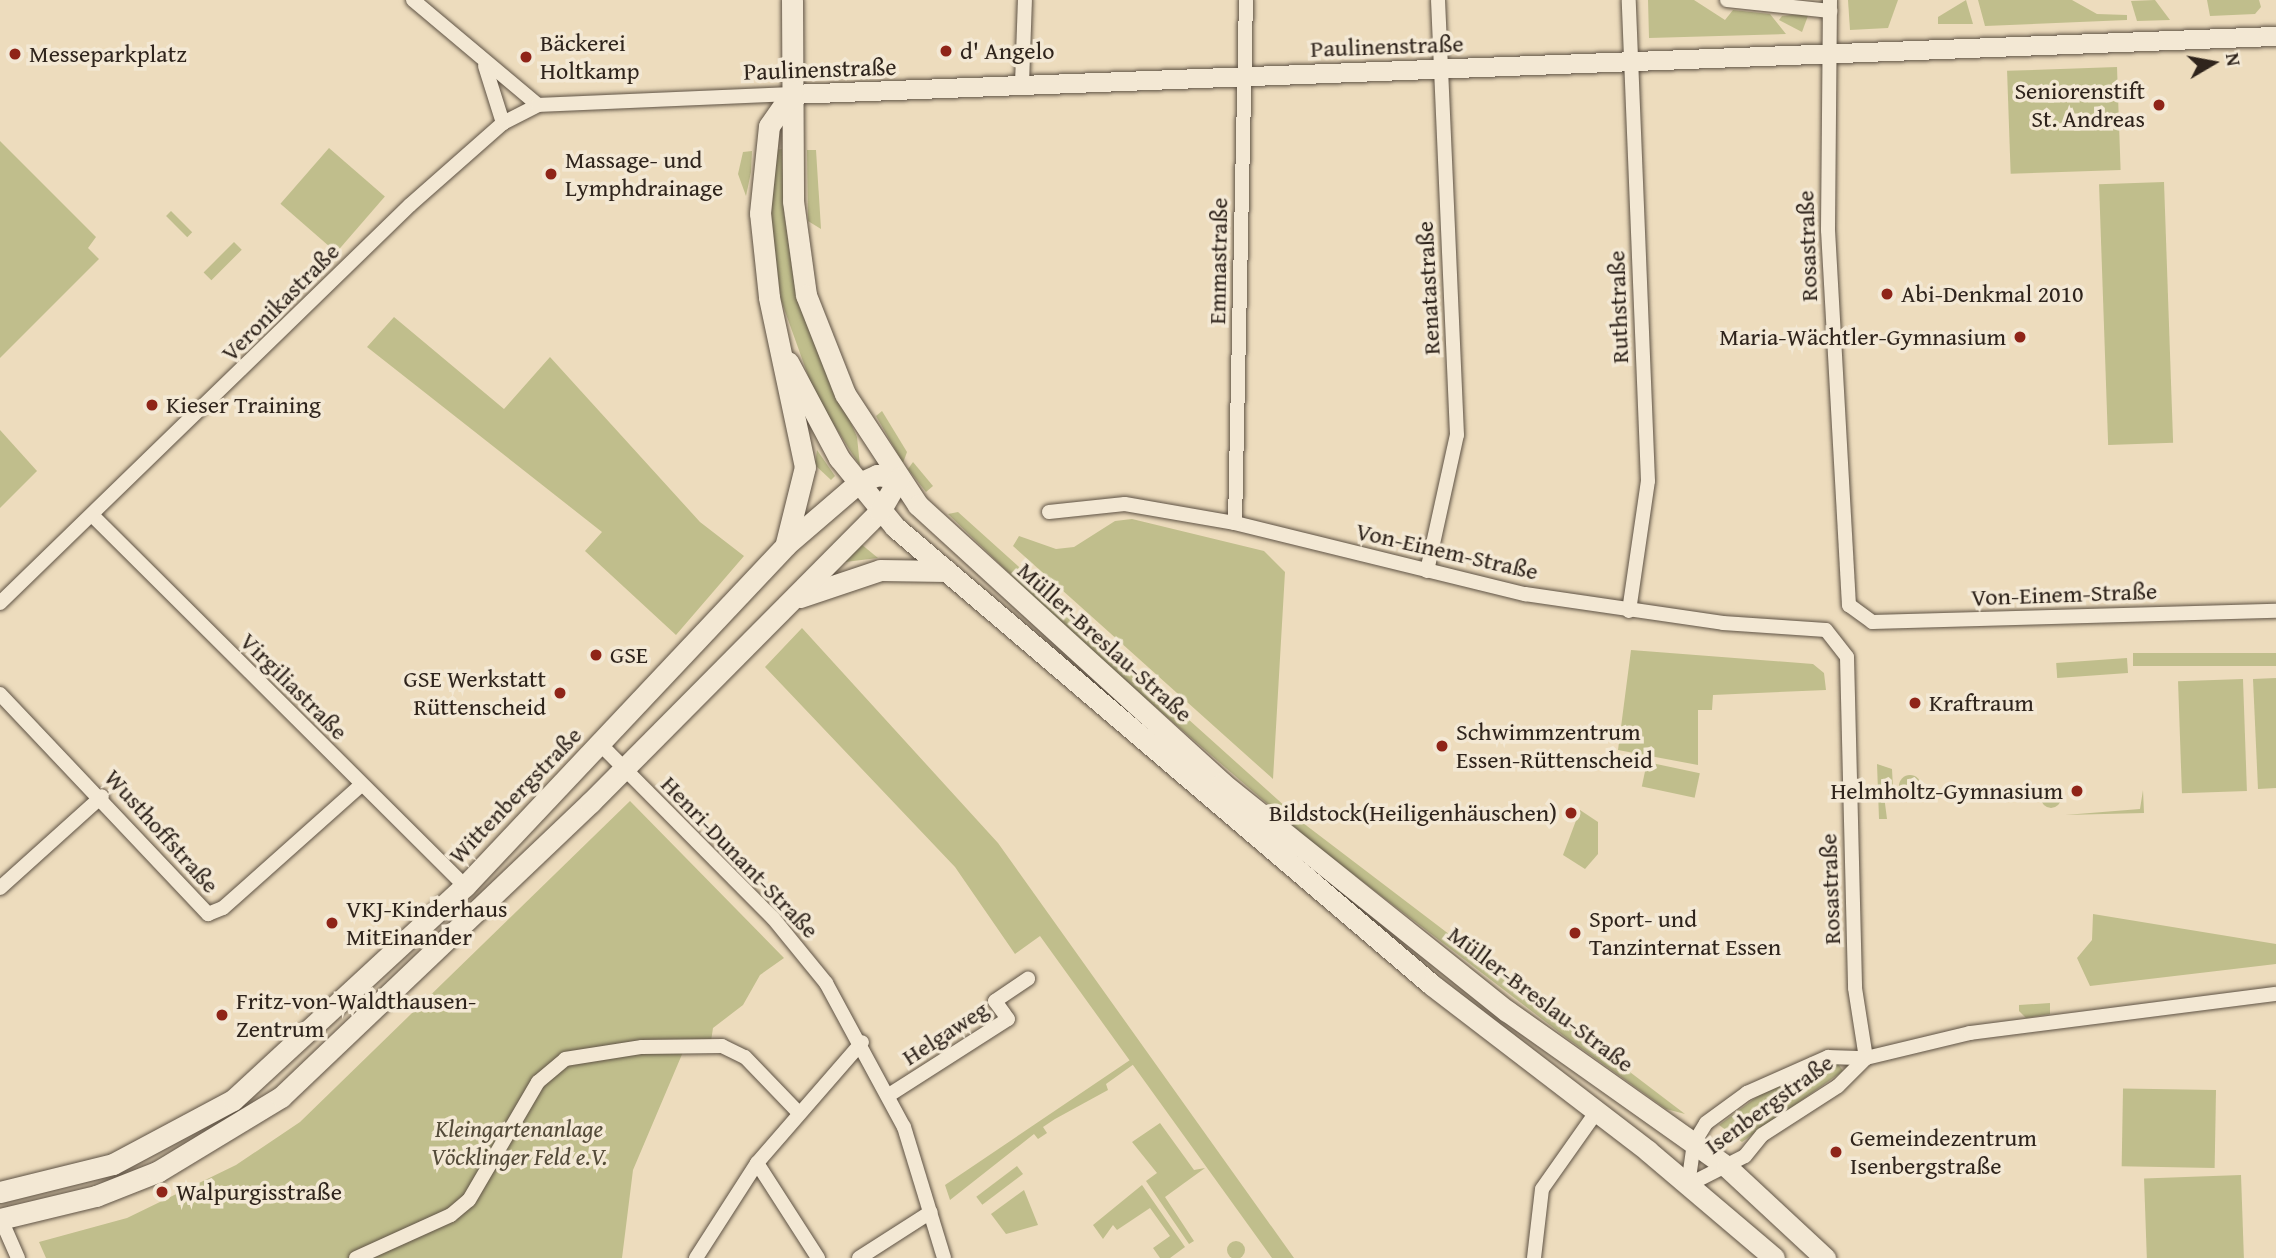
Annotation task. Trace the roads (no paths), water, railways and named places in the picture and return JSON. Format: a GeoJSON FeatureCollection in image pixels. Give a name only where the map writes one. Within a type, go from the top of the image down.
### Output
{"type":"FeatureCollection","features":[{"type":"Feature","properties":{"kind":"main road"},"geometry":{"type":"LineString","coordinates":[[790,94],[792,0]]}},
{"type":"Feature","properties":{"kind":"main road","name":"Müller-Breslau-Straße"},"geometry":{"type":"LineString","coordinates":[[786,545],[805,467],[788,362],[769,297],[760,204],[769,126],[790,94]]}},
{"type":"Feature","properties":{"kind":"main road","name":"Müller-Breslau-Straße"},"geometry":{"type":"LineString","coordinates":[[790,94],[793,201],[806,295],[845,394],[899,478],[930,519],[1222,783],[1507,1011],[1727,1167],[1815,1254]]}},
{"type":"Feature","properties":{"kind":"main road","name":"Müller-Breslau-Straße"},"geometry":{"type":"LineString","coordinates":[[788,362],[813,418],[857,484],[880,510],[1432,985],[1597,1111],[1774,1258]]}},
{"type":"Feature","properties":{"kind":"main road","name":"Wittenbergstraße"},"geometry":{"type":"LineString","coordinates":[[0,1192],[114,1164],[215,1113],[383,968],[465,886],[786,545],[857,484],[877,475],[899,478]]}},
{"type":"Feature","properties":{"kind":"main road"},"geometry":{"type":"LineString","coordinates":[[0,1219],[96,1196],[157,1172],[281,1097],[453,939],[792,601],[880,510],[899,478]]}},
{"type":"Feature","properties":{"kind":"main road"},"geometry":{"type":"LineString","coordinates":[[792,601],[867,573],[947,570]]}},
{"type":"Feature","properties":{"kind":"street"},"geometry":{"type":"LineString","coordinates":[[413,0],[485,66],[538,105]]}},
{"type":"Feature","properties":{"kind":"street"},"geometry":{"type":"LineString","coordinates":[[1022,84],[1025,0]]}},
{"type":"Feature","properties":{"kind":"street","name":"Emmastraße"},"geometry":{"type":"LineString","coordinates":[[1235,523],[1246,0]]}},
{"type":"Feature","properties":{"kind":"street","name":"Renatastraße"},"geometry":{"type":"LineString","coordinates":[[1427,571],[1457,435],[1438,0]]}},
{"type":"Feature","properties":{"kind":"street","name":"Ruthstraße"},"geometry":{"type":"LineString","coordinates":[[1629,0],[1648,481],[1629,611]]}},
{"type":"Feature","properties":{"kind":"street"},"geometry":{"type":"LineString","coordinates":[[1734,3],[1830,5]]}},
{"type":"Feature","properties":{"kind":"street","name":"Rosastraße"},"geometry":{"type":"LineString","coordinates":[[1830,5],[1826,56],[1835,391],[1847,594],[1856,613]]}},
{"type":"Feature","properties":{"kind":"street","name":"Paulinenstraße"},"geometry":{"type":"LineString","coordinates":[[503,123],[538,105],[1440,68],[1826,56],[2276,36]]}},
{"type":"Feature","properties":{"kind":"street"},"geometry":{"type":"LineString","coordinates":[[485,66],[503,123]]}},
{"type":"Feature","properties":{"kind":"street","name":"Veronikastraße"},"geometry":{"type":"LineString","coordinates":[[0,603],[410,205],[503,123]]}},
{"type":"Feature","properties":{"kind":"street","name":"Von-Einem-Straße"},"geometry":{"type":"LineString","coordinates":[[1049,512],[1125,504],[1235,523],[1427,571],[1629,611],[1810,626],[1834,637]]}},
{"type":"Feature","properties":{"kind":"street","name":"Virgiliastraße"},"geometry":{"type":"LineString","coordinates":[[92,515],[465,886]]}},
{"type":"Feature","properties":{"kind":"street","name":"Von-Einem-Straße"},"geometry":{"type":"LineString","coordinates":[[1856,613],[1881,622],[2276,611]]}},
{"type":"Feature","properties":{"kind":"street","name":"Rosastraße"},"geometry":{"type":"LineString","coordinates":[[1834,637],[1847,657],[1856,988],[1866,1058]]}},
{"type":"Feature","properties":{"kind":"street","name":"Wusthoffstraße"},"geometry":{"type":"LineString","coordinates":[[0,694],[102,796],[208,914],[223,908],[361,785]]}},
{"type":"Feature","properties":{"kind":"street","name":"Henri-Dunant-Straße"},"geometry":{"type":"LineString","coordinates":[[600,744],[781,927],[862,1042],[889,1095],[931,1212],[944,1258]]}},
{"type":"Feature","properties":{"kind":"street"},"geometry":{"type":"LineString","coordinates":[[0,888],[102,796]]}},
{"type":"Feature","properties":{"kind":"street","name":"Helgaweg"},"geometry":{"type":"LineString","coordinates":[[889,1095],[1008,1019],[995,1001],[1028,979]]}},
{"type":"Feature","properties":{"kind":"street","name":"Isenbergstraße"},"geometry":{"type":"LineString","coordinates":[[1688,1185],[1694,1143],[1717,1113],[1791,1071],[1828,1057],[1866,1058],[1970,1033],[2276,994]]}},
{"type":"Feature","properties":{"kind":"street"},"geometry":{"type":"LineString","coordinates":[[696,1256],[757,1163],[798,1112],[862,1042]]}},
{"type":"Feature","properties":{"kind":"street"},"geometry":{"type":"LineString","coordinates":[[356,1258],[451,1215],[469,1200],[538,1082],[565,1059],[642,1047],[722,1046],[745,1057],[798,1112]]}},
{"type":"Feature","properties":{"kind":"street","name":"Isenbergstraße"},"geometry":{"type":"LineString","coordinates":[[1688,1185],[1727,1167],[1866,1058]]}},
{"type":"Feature","properties":{"kind":"street"},"geometry":{"type":"LineString","coordinates":[[1534,1258],[1542,1189],[1597,1111]]}},
{"type":"Feature","properties":{"kind":"street"},"geometry":{"type":"LineString","coordinates":[[757,1163],[818,1258]]}},
{"type":"Feature","properties":{"kind":"street"},"geometry":{"type":"LineString","coordinates":[[859,1258],[931,1212]]}},
{"type":"Feature","properties":{"kind":"street"},"geometry":{"type":"LineString","coordinates":[[0,1219],[18,1258]]}},
{"type":"Feature","properties":{"kind":"place","name":"d' Angelo"},"geometry":{"type":"Point","coordinates":[946,51]}},
{"type":"Feature","properties":{"kind":"place","name":"Messeparkplatz"},"geometry":{"type":"Point","coordinates":[15,54]}},
{"type":"Feature","properties":{"kind":"place","name":"Bäckerei Holtkamp"},"geometry":{"type":"Point","coordinates":[526,57]}},
{"type":"Feature","properties":{"kind":"place","name":"Seniorenstift St. Andreas"},"geometry":{"type":"Point","coordinates":[2159,105]}},
{"type":"Feature","properties":{"kind":"place","name":"Massage- und Lymphdrainage"},"geometry":{"type":"Point","coordinates":[551,174]}},
{"type":"Feature","properties":{"kind":"place","name":"Abi-Denkmal 2010"},"geometry":{"type":"Point","coordinates":[1887,294]}},
{"type":"Feature","properties":{"kind":"place","name":"Maria-Wächtler-Gymnasium"},"geometry":{"type":"Point","coordinates":[2020,337]}},
{"type":"Feature","properties":{"kind":"place","name":"Kieser Training"},"geometry":{"type":"Point","coordinates":[152,405]}},
{"type":"Feature","properties":{"kind":"place","name":"GSE"},"geometry":{"type":"Point","coordinates":[596,655]}},
{"type":"Feature","properties":{"kind":"place","name":"GSE Werkstatt Rüttenscheid"},"geometry":{"type":"Point","coordinates":[560,693]}},
{"type":"Feature","properties":{"kind":"place","name":"Kraftraum"},"geometry":{"type":"Point","coordinates":[1915,703]}},
{"type":"Feature","properties":{"kind":"place","name":"Schwimmzentrum Essen-Rüttenscheid"},"geometry":{"type":"Point","coordinates":[1442,746]}},
{"type":"Feature","properties":{"kind":"place","name":"Helmholtz-Gymnasium"},"geometry":{"type":"Point","coordinates":[2077,791]}},
{"type":"Feature","properties":{"kind":"place","name":"Bildstock(Heiligenhäuschen)"},"geometry":{"type":"Point","coordinates":[1571,813]}},
{"type":"Feature","properties":{"kind":"place","name":"VKJ-Kinderhaus MitEinander"},"geometry":{"type":"Point","coordinates":[332,923]}},
{"type":"Feature","properties":{"kind":"place","name":"Sport- und Tanzinternat Essen"},"geometry":{"type":"Point","coordinates":[1575,933]}},
{"type":"Feature","properties":{"kind":"place","name":"Fritz-von-Waldthausen- Zentrum"},"geometry":{"type":"Point","coordinates":[222,1015]}},
{"type":"Feature","properties":{"kind":"place","name":"Gemeindezentrum Isenbergstraße"},"geometry":{"type":"Point","coordinates":[1836,1152]}},
{"type":"Feature","properties":{"kind":"place","name":"Walpurgisstraße"},"geometry":{"type":"Point","coordinates":[162,1192]}},
{"type":"Feature","properties":{"kind":"park label","name":"Kleingartenanlage Vöcklinger Feld e.V."},"geometry":{"type":"Point","coordinates":[519,1143]}}]}
